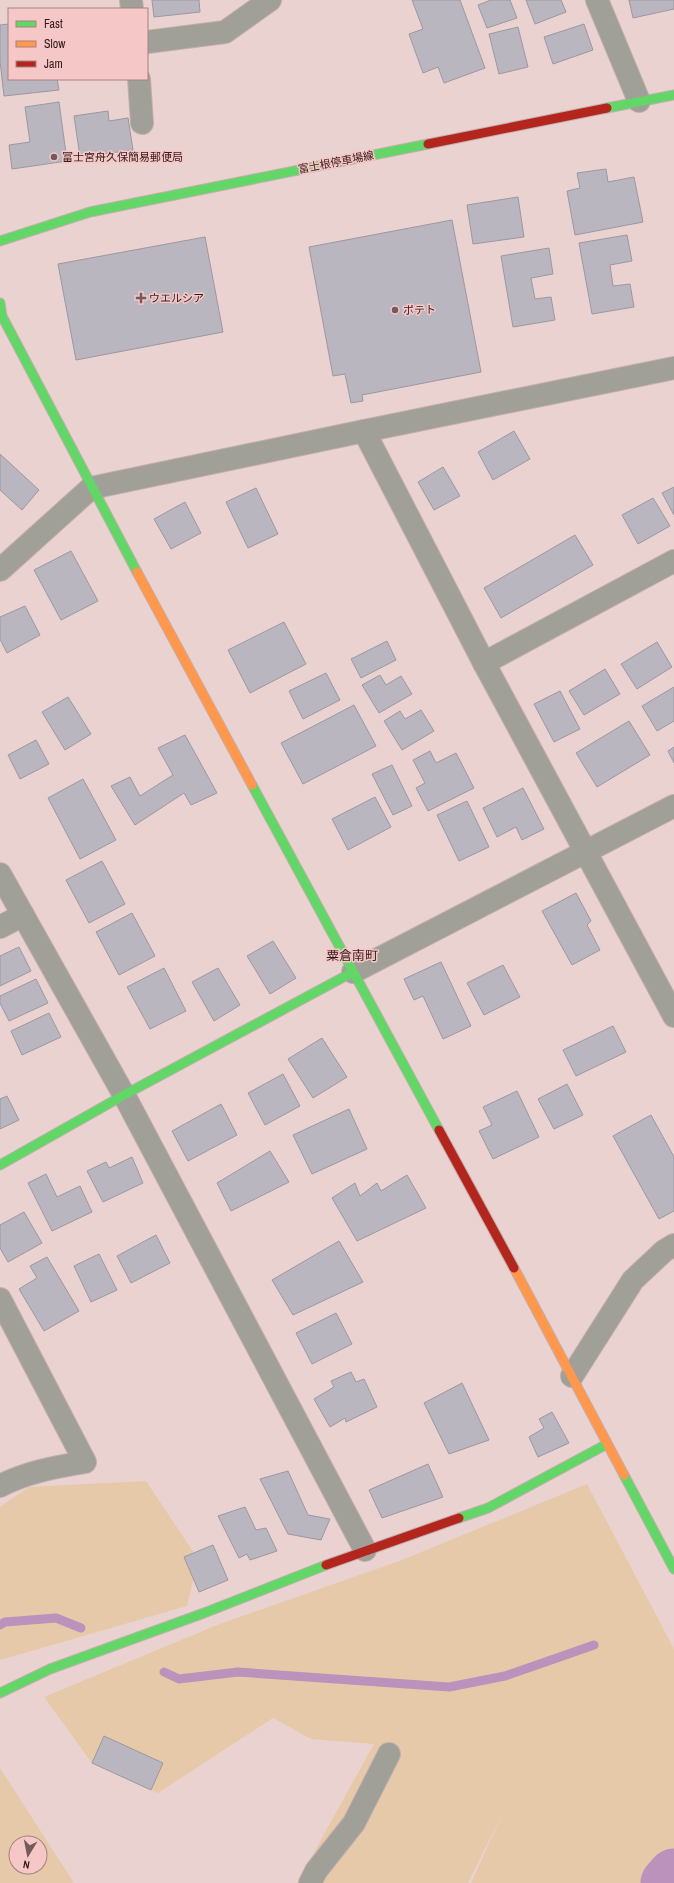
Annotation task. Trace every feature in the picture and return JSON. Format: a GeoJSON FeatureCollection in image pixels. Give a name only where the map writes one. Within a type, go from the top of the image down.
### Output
{"type":"FeatureCollection","features":[{"type":"Feature","properties":{"kind":"street"},"geometry":{"type":"LineString","coordinates":[[148,42],[225,32],[270,0]]}},
{"type":"Feature","properties":{"kind":"street"},"geometry":{"type":"LineString","coordinates":[[597,0],[639,101]]}},
{"type":"Feature","properties":{"kind":"street"},"geometry":{"type":"LineString","coordinates":[[139,80],[142,123]]}},
{"type":"Feature","properties":{"kind":"street","name":"富士根停車場線"},"geometry":{"type":"LineString","coordinates":[[0,241],[90,212],[674,95]]}},
{"type":"Feature","properties":{"kind":"street"},"geometry":{"type":"LineString","coordinates":[[0,303],[2,316],[91,488],[572,1376],[674,1570]]}},
{"type":"Feature","properties":{"kind":"street"},"geometry":{"type":"LineString","coordinates":[[0,570],[91,488],[674,368]]}},
{"type":"Feature","properties":{"kind":"street"},"geometry":{"type":"LineString","coordinates":[[364,431],[484,663],[674,1016]]}},
{"type":"Feature","properties":{"kind":"street"},"geometry":{"type":"LineString","coordinates":[[484,663],[674,561]]}},
{"type":"Feature","properties":{"kind":"street"},"geometry":{"type":"LineString","coordinates":[[0,1165],[124,1095],[353,972],[674,806]]}},
{"type":"Feature","properties":{"kind":"street"},"geometry":{"type":"LineString","coordinates":[[0,874],[124,1095],[366,1550]]}},
{"type":"Feature","properties":{"kind":"street"},"geometry":{"type":"LineString","coordinates":[[0,927],[23,915]]}},
{"type":"Feature","properties":{"kind":"street"},"geometry":{"type":"LineString","coordinates":[[572,1376],[633,1280],[664,1251],[674,1245]]}},
{"type":"Feature","properties":{"kind":"street"},"geometry":{"type":"LineString","coordinates":[[0,1299],[85,1462],[45,1469],[13,1479],[0,1486]]}},
{"type":"Feature","properties":{"kind":"street"},"geometry":{"type":"LineString","coordinates":[[0,1693],[50,1669],[204,1613],[366,1550],[488,1508],[607,1444]]}},
{"type":"Feature","properties":{"kind":"street"},"geometry":{"type":"LineString","coordinates":[[310,1883],[316,1871],[354,1823],[389,1754]]}},
{"type":"Feature","properties":{"kind":"shaded area"},"geometry":{"type":"Polygon","coordinates":[[[146,1481],[198,1559],[187,1606],[0,1660],[0,1507],[29,1487],[146,1481]]]}},
{"type":"Feature","properties":{"kind":"shaded area"},"geometry":{"type":"Polygon","coordinates":[[[587,1484],[674,1649],[674,1883],[471,1883],[504,1810],[468,1883],[297,1883],[374,1744],[311,1739],[273,1718],[158,1793],[92,1763],[44,1697],[217,1625],[402,1560],[587,1484]]]}},
{"type":"Feature","properties":{"kind":"shaded area"},"geometry":{"type":"Polygon","coordinates":[[[0,1768],[43,1835],[8,1835],[8,1875],[48,1875],[48,1843],[74,1883],[0,1883],[0,1768]]]}},
{"type":"Feature","properties":{"kind":"building"},"geometry":{"type":"Polygon","coordinates":[[[152,0],[199,0],[200,12],[154,17],[152,0]]]}},
{"type":"Feature","properties":{"kind":"building"},"geometry":{"type":"Polygon","coordinates":[[[412,0],[460,0],[485,68],[444,83],[438,67],[423,73],[409,34],[423,29],[412,0]]]}},
{"type":"Feature","properties":{"kind":"building"},"geometry":{"type":"Polygon","coordinates":[[[491,0],[510,0],[517,18],[487,28],[478,5],[491,0]]]}},
{"type":"Feature","properties":{"kind":"building"},"geometry":{"type":"Polygon","coordinates":[[[526,0],[561,0],[566,12],[535,24],[526,0]]]}},
{"type":"Feature","properties":{"kind":"building"},"geometry":{"type":"Polygon","coordinates":[[[629,0],[674,0],[674,9],[633,18],[629,0]]]}},
{"type":"Feature","properties":{"kind":"building"},"geometry":{"type":"Polygon","coordinates":[[[8,24],[8,80],[57,80],[59,90],[4,96],[0,61],[0,25],[8,24]]]}},
{"type":"Feature","properties":{"kind":"building"},"geometry":{"type":"Polygon","coordinates":[[[584,24],[593,50],[553,64],[544,37],[584,24]]]}},
{"type":"Feature","properties":{"kind":"building"},"geometry":{"type":"Polygon","coordinates":[[[518,27],[528,67],[499,74],[489,34],[518,27]]]}},
{"type":"Feature","properties":{"kind":"building"},"geometry":{"type":"Polygon","coordinates":[[[59,102],[67,161],[12,169],[9,145],[30,142],[25,107],[59,102]]]}},
{"type":"Feature","properties":{"kind":"building"},"geometry":{"type":"Polygon","coordinates":[[[108,111],[109,121],[128,118],[133,150],[80,157],[74,116],[108,111]]]}},
{"type":"Feature","properties":{"kind":"building"},"geometry":{"type":"Polygon","coordinates":[[[606,169],[608,182],[634,177],[643,222],[575,235],[567,191],[580,188],[577,173],[606,169]]]}},
{"type":"Feature","properties":{"kind":"building"},"geometry":{"type":"Polygon","coordinates":[[[518,197],[524,237],[473,244],[467,205],[518,197]]]}},
{"type":"Feature","properties":{"kind":"building","name":"ポテト"},"geometry":{"type":"Polygon","coordinates":[[[452,220],[481,372],[362,395],[363,401],[351,403],[345,374],[333,376],[309,247],[452,220]]]}},
{"type":"Feature","properties":{"kind":"building"},"geometry":{"type":"Polygon","coordinates":[[[627,235],[632,261],[610,265],[613,286],[630,284],[634,307],[592,314],[579,243],[627,235]]]}},
{"type":"Feature","properties":{"kind":"building","name":"ウエルシア"},"geometry":{"type":"Polygon","coordinates":[[[205,237],[223,332],[76,360],[58,264],[205,237]]]}},
{"type":"Feature","properties":{"kind":"building"},"geometry":{"type":"Polygon","coordinates":[[[549,248],[553,274],[531,278],[535,299],[551,297],[555,320],[513,327],[501,256],[549,248]]]}},
{"type":"Feature","properties":{"kind":"building"},"geometry":{"type":"Polygon","coordinates":[[[514,431],[530,459],[493,480],[478,452],[514,431]]]}},
{"type":"Feature","properties":{"kind":"building"},"geometry":{"type":"Polygon","coordinates":[[[0,454],[39,490],[22,510],[0,490],[0,454]]]}},
{"type":"Feature","properties":{"kind":"building"},"geometry":{"type":"Polygon","coordinates":[[[443,467],[460,496],[434,510],[418,482],[443,467]]]}},
{"type":"Feature","properties":{"kind":"building"},"geometry":{"type":"Polygon","coordinates":[[[674,487],[674,515],[662,493],[674,487]]]}},
{"type":"Feature","properties":{"kind":"building"},"geometry":{"type":"Polygon","coordinates":[[[256,488],[278,534],[248,548],[226,502],[256,488]]]}},
{"type":"Feature","properties":{"kind":"building"},"geometry":{"type":"Polygon","coordinates":[[[653,498],[670,526],[638,544],[622,515],[653,498]]]}},
{"type":"Feature","properties":{"kind":"building"},"geometry":{"type":"Polygon","coordinates":[[[185,502],[201,533],[171,549],[154,519],[185,502]]]}},
{"type":"Feature","properties":{"kind":"building"},"geometry":{"type":"Polygon","coordinates":[[[575,535],[593,565],[501,618],[484,588],[575,535]]]}},
{"type":"Feature","properties":{"kind":"building"},"geometry":{"type":"Polygon","coordinates":[[[71,551],[98,601],[61,620],[34,570],[71,551]]]}},
{"type":"Feature","properties":{"kind":"building"},"geometry":{"type":"Polygon","coordinates":[[[25,606],[40,635],[7,653],[0,639],[0,617],[25,606]]]}},
{"type":"Feature","properties":{"kind":"building"},"geometry":{"type":"Polygon","coordinates":[[[284,622],[306,664],[250,693],[228,650],[284,622]]]}},
{"type":"Feature","properties":{"kind":"building"},"geometry":{"type":"Polygon","coordinates":[[[387,641],[396,660],[361,678],[351,659],[387,641]]]}},
{"type":"Feature","properties":{"kind":"building"},"geometry":{"type":"Polygon","coordinates":[[[657,642],[672,667],[637,689],[621,664],[657,642]]]}},
{"type":"Feature","properties":{"kind":"building"},"geometry":{"type":"Polygon","coordinates":[[[605,669],[620,694],[584,715],[569,691],[605,669]]]}},
{"type":"Feature","properties":{"kind":"building"},"geometry":{"type":"Polygon","coordinates":[[[326,673],[340,700],[303,719],[289,691],[326,673]]]}},
{"type":"Feature","properties":{"kind":"building"},"geometry":{"type":"Polygon","coordinates":[[[380,675],[386,685],[401,676],[412,694],[379,713],[362,685],[380,675]]]}},
{"type":"Feature","properties":{"kind":"building"},"geometry":{"type":"Polygon","coordinates":[[[674,687],[674,721],[657,731],[642,706],[674,687]]]}},
{"type":"Feature","properties":{"kind":"building"},"geometry":{"type":"Polygon","coordinates":[[[560,691],[580,729],[554,742],[534,704],[560,691]]]}},
{"type":"Feature","properties":{"kind":"building"},"geometry":{"type":"Polygon","coordinates":[[[68,697],[91,734],[65,750],[42,712],[68,697]]]}},
{"type":"Feature","properties":{"kind":"building"},"geometry":{"type":"Polygon","coordinates":[[[354,705],[376,746],[303,784],[281,743],[354,705]]]}},
{"type":"Feature","properties":{"kind":"building"},"geometry":{"type":"Polygon","coordinates":[[[421,710],[434,731],[402,750],[384,721],[400,711],[405,719],[421,710]]]}},
{"type":"Feature","properties":{"kind":"building"},"geometry":{"type":"Polygon","coordinates":[[[629,721],[650,755],[597,787],[576,753],[629,721]]]}},
{"type":"Feature","properties":{"kind":"building"},"geometry":{"type":"Polygon","coordinates":[[[185,735],[217,793],[191,805],[184,793],[135,825],[111,786],[130,777],[140,796],[173,775],[158,748],[185,735]]]}},
{"type":"Feature","properties":{"kind":"building"},"geometry":{"type":"Polygon","coordinates":[[[36,740],[49,764],[20,779],[8,755],[36,740]]]}},
{"type":"Feature","properties":{"kind":"building"},"geometry":{"type":"Polygon","coordinates":[[[674,747],[674,763],[668,751],[674,747]]]}},
{"type":"Feature","properties":{"kind":"building"},"geometry":{"type":"Polygon","coordinates":[[[430,751],[436,763],[456,753],[474,788],[428,811],[416,788],[425,783],[413,760],[430,751]]]}},
{"type":"Feature","properties":{"kind":"building"},"geometry":{"type":"Polygon","coordinates":[[[392,765],[412,806],[393,815],[372,774],[392,765]]]}},
{"type":"Feature","properties":{"kind":"building"},"geometry":{"type":"Polygon","coordinates":[[[83,779],[116,840],[80,859],[48,798],[83,779]]]}},
{"type":"Feature","properties":{"kind":"building"},"geometry":{"type":"Polygon","coordinates":[[[523,788],[544,829],[522,840],[516,827],[497,837],[483,808],[523,788]]]}},
{"type":"Feature","properties":{"kind":"building"},"geometry":{"type":"Polygon","coordinates":[[[375,797],[391,827],[348,850],[332,819],[375,797]]]}},
{"type":"Feature","properties":{"kind":"building"},"geometry":{"type":"Polygon","coordinates":[[[467,801],[489,847],[459,861],[437,815],[467,801]]]}},
{"type":"Feature","properties":{"kind":"building"},"geometry":{"type":"Polygon","coordinates":[[[102,861],[125,904],[89,923],[66,880],[102,861]]]}},
{"type":"Feature","properties":{"kind":"building"},"geometry":{"type":"Polygon","coordinates":[[[576,893],[591,921],[587,925],[600,950],[572,965],[542,911],[576,893]]]}},
{"type":"Feature","properties":{"kind":"building"},"geometry":{"type":"Polygon","coordinates":[[[132,913],[155,956],[119,975],[96,932],[132,913]]]}},
{"type":"Feature","properties":{"kind":"building"},"geometry":{"type":"Polygon","coordinates":[[[273,941],[296,978],[270,994],[247,956],[273,941]]]}},
{"type":"Feature","properties":{"kind":"building"},"geometry":{"type":"Polygon","coordinates":[[[19,947],[31,971],[0,986],[0,956],[19,947]]]}},
{"type":"Feature","properties":{"kind":"building"},"geometry":{"type":"Polygon","coordinates":[[[441,962],[471,1026],[443,1039],[423,996],[414,1000],[404,979],[441,962]]]}},
{"type":"Feature","properties":{"kind":"building"},"geometry":{"type":"Polygon","coordinates":[[[503,965],[520,997],[484,1015],[467,983],[503,965]]]}},
{"type":"Feature","properties":{"kind":"building"},"geometry":{"type":"Polygon","coordinates":[[[164,968],[186,1011],[150,1029],[127,987],[164,968]]]}},
{"type":"Feature","properties":{"kind":"building"},"geometry":{"type":"Polygon","coordinates":[[[218,968],[240,1005],[214,1021],[192,982],[218,968]]]}},
{"type":"Feature","properties":{"kind":"building"},"geometry":{"type":"Polygon","coordinates":[[[36,979],[48,1003],[9,1021],[0,1003],[0,996],[36,979]]]}},
{"type":"Feature","properties":{"kind":"building"},"geometry":{"type":"Polygon","coordinates":[[[49,1013],[61,1037],[22,1055],[11,1031],[49,1013]]]}},
{"type":"Feature","properties":{"kind":"building"},"geometry":{"type":"Polygon","coordinates":[[[613,1026],[626,1052],[576,1076],[563,1050],[613,1026]]]}},
{"type":"Feature","properties":{"kind":"building"},"geometry":{"type":"Polygon","coordinates":[[[322,1038],[347,1077],[313,1098],[288,1059],[322,1038]]]}},
{"type":"Feature","properties":{"kind":"building"},"geometry":{"type":"Polygon","coordinates":[[[283,1074],[300,1106],[265,1125],[248,1093],[283,1074]]]}},
{"type":"Feature","properties":{"kind":"building"},"geometry":{"type":"Polygon","coordinates":[[[567,1084],[583,1115],[554,1129],[538,1099],[567,1084]]]}},
{"type":"Feature","properties":{"kind":"building"},"geometry":{"type":"Polygon","coordinates":[[[517,1091],[539,1137],[493,1159],[479,1131],[492,1125],[483,1107],[517,1091]]]}},
{"type":"Feature","properties":{"kind":"building"},"geometry":{"type":"Polygon","coordinates":[[[7,1096],[19,1120],[0,1129],[0,1099],[7,1096]]]}},
{"type":"Feature","properties":{"kind":"building"},"geometry":{"type":"Polygon","coordinates":[[[221,1104],[237,1135],[188,1161],[172,1131],[221,1104]]]}},
{"type":"Feature","properties":{"kind":"building"},"geometry":{"type":"Polygon","coordinates":[[[349,1109],[367,1149],[312,1174],[293,1135],[349,1109]]]}},
{"type":"Feature","properties":{"kind":"building"},"geometry":{"type":"Polygon","coordinates":[[[651,1115],[674,1157],[674,1211],[659,1219],[613,1136],[651,1115]]]}},
{"type":"Feature","properties":{"kind":"building"},"geometry":{"type":"Polygon","coordinates":[[[270,1151],[289,1182],[231,1211],[217,1183],[270,1151]]]}},
{"type":"Feature","properties":{"kind":"building"},"geometry":{"type":"Polygon","coordinates":[[[132,1157],[143,1183],[103,1202],[87,1171],[106,1162],[109,1168],[132,1157]]]}},
{"type":"Feature","properties":{"kind":"building"},"geometry":{"type":"Polygon","coordinates":[[[46,1174],[57,1197],[80,1186],[92,1212],[52,1231],[28,1183],[46,1174]]]}},
{"type":"Feature","properties":{"kind":"building"},"geometry":{"type":"Polygon","coordinates":[[[407,1175],[426,1208],[357,1241],[332,1198],[355,1183],[360,1196],[377,1183],[381,1191],[407,1175]]]}},
{"type":"Feature","properties":{"kind":"building"},"geometry":{"type":"Polygon","coordinates":[[[24,1212],[42,1243],[8,1262],[0,1248],[0,1225],[24,1212]]]}},
{"type":"Feature","properties":{"kind":"building"},"geometry":{"type":"Polygon","coordinates":[[[156,1235],[170,1263],[131,1283],[117,1256],[156,1235]]]}},
{"type":"Feature","properties":{"kind":"building"},"geometry":{"type":"Polygon","coordinates":[[[339,1241],[363,1282],[293,1315],[272,1280],[339,1241]]]}},
{"type":"Feature","properties":{"kind":"building"},"geometry":{"type":"Polygon","coordinates":[[[99,1254],[117,1290],[91,1302],[74,1266],[99,1254]]]}},
{"type":"Feature","properties":{"kind":"building"},"geometry":{"type":"Polygon","coordinates":[[[47,1257],[79,1311],[44,1331],[19,1289],[37,1278],[30,1266],[47,1257]]]}},
{"type":"Feature","properties":{"kind":"building"},"geometry":{"type":"Polygon","coordinates":[[[336,1313],[352,1344],[312,1364],[296,1333],[336,1313]]]}},
{"type":"Feature","properties":{"kind":"building"},"geometry":{"type":"Polygon","coordinates":[[[351,1372],[356,1382],[364,1379],[377,1407],[346,1422],[345,1418],[330,1427],[314,1399],[334,1387],[331,1381],[351,1372]]]}},
{"type":"Feature","properties":{"kind":"building"},"geometry":{"type":"Polygon","coordinates":[[[462,1383],[489,1440],[449,1454],[424,1403],[462,1383]]]}},
{"type":"Feature","properties":{"kind":"building"},"geometry":{"type":"Polygon","coordinates":[[[552,1412],[569,1443],[538,1457],[529,1437],[544,1428],[539,1419],[552,1412]]]}},
{"type":"Feature","properties":{"kind":"building"},"geometry":{"type":"Polygon","coordinates":[[[428,1464],[443,1497],[382,1518],[369,1490],[428,1464]]]}},
{"type":"Feature","properties":{"kind":"building"},"geometry":{"type":"Polygon","coordinates":[[[288,1471],[308,1515],[330,1519],[321,1540],[288,1534],[260,1479],[288,1471]]]}},
{"type":"Feature","properties":{"kind":"building"},"geometry":{"type":"Polygon","coordinates":[[[245,1507],[256,1530],[266,1528],[277,1551],[250,1560],[247,1554],[239,1558],[218,1516],[245,1507]]]}},
{"type":"Feature","properties":{"kind":"building"},"geometry":{"type":"Polygon","coordinates":[[[213,1545],[228,1580],[199,1592],[184,1557],[213,1545]]]}},
{"type":"Feature","properties":{"kind":"building"},"geometry":{"type":"Polygon","coordinates":[[[104,1736],[163,1763],[151,1790],[92,1763],[104,1736]]]}},
{"type":"Feature","properties":{"kind":"waterway"},"geometry":{"type":"LineString","coordinates":[[0,1625],[5,1622],[56,1618],[81,1628]]}},
{"type":"Feature","properties":{"kind":"waterway"},"geometry":{"type":"LineString","coordinates":[[164,1672],[179,1679],[238,1672],[449,1687],[505,1676],[594,1645]]}},
{"type":"Feature","properties":{"kind":"waterway"},"geometry":{"type":"LineString","coordinates":[[667,1883],[674,1875]]}},
{"type":"Feature","properties":{"kind":"traffic: fast"},"geometry":{"type":"LineString","coordinates":[[607,108],[674,95]]}},
{"type":"Feature","properties":{"kind":"traffic: fast"},"geometry":{"type":"LineString","coordinates":[[0,241],[90,212],[428,144]]}},
{"type":"Feature","properties":{"kind":"traffic: fast"},"geometry":{"type":"LineString","coordinates":[[0,303],[2,316],[137,572]]}},
{"type":"Feature","properties":{"kind":"traffic: fast"},"geometry":{"type":"LineString","coordinates":[[252,785],[439,1130]]}},
{"type":"Feature","properties":{"kind":"traffic: fast"},"geometry":{"type":"LineString","coordinates":[[0,1165],[124,1095],[353,972]]}},
{"type":"Feature","properties":{"kind":"traffic: fast"},"geometry":{"type":"LineString","coordinates":[[459,1518],[488,1508],[607,1444]]}},
{"type":"Feature","properties":{"kind":"traffic: fast"},"geometry":{"type":"LineString","coordinates":[[624,1475],[674,1569]]}},
{"type":"Feature","properties":{"kind":"traffic: fast"},"geometry":{"type":"LineString","coordinates":[[0,1693],[50,1669],[204,1613],[326,1565]]}},
{"type":"Feature","properties":{"kind":"traffic: slow"},"geometry":{"type":"LineString","coordinates":[[137,572],[252,785]]}},
{"type":"Feature","properties":{"kind":"traffic: slow"},"geometry":{"type":"LineString","coordinates":[[514,1268],[624,1475]]}},
{"type":"Feature","properties":{"kind":"traffic: jam"},"geometry":{"type":"LineString","coordinates":[[428,144],[607,108]]}},
{"type":"Feature","properties":{"kind":"traffic: jam"},"geometry":{"type":"LineString","coordinates":[[439,1130],[514,1268]]}},
{"type":"Feature","properties":{"kind":"traffic: jam"},"geometry":{"type":"LineString","coordinates":[[326,1565],[459,1518]]}},
{"type":"Feature","properties":{"kind":"place","name":"富士宮舟久保簡易郵便局"},"geometry":{"type":"Point","coordinates":[54,157]}},
{"type":"Feature","properties":{"kind":"place","name":"ウエルシア"},"geometry":{"type":"Point","coordinates":[141,298]}},
{"type":"Feature","properties":{"kind":"place","name":"ポテト"},"geometry":{"type":"Point","coordinates":[395,310]}},
{"type":"Feature","properties":{"kind":"district","name":"粟倉南町"},"geometry":{"type":"Point","coordinates":[352,955]}}]}
